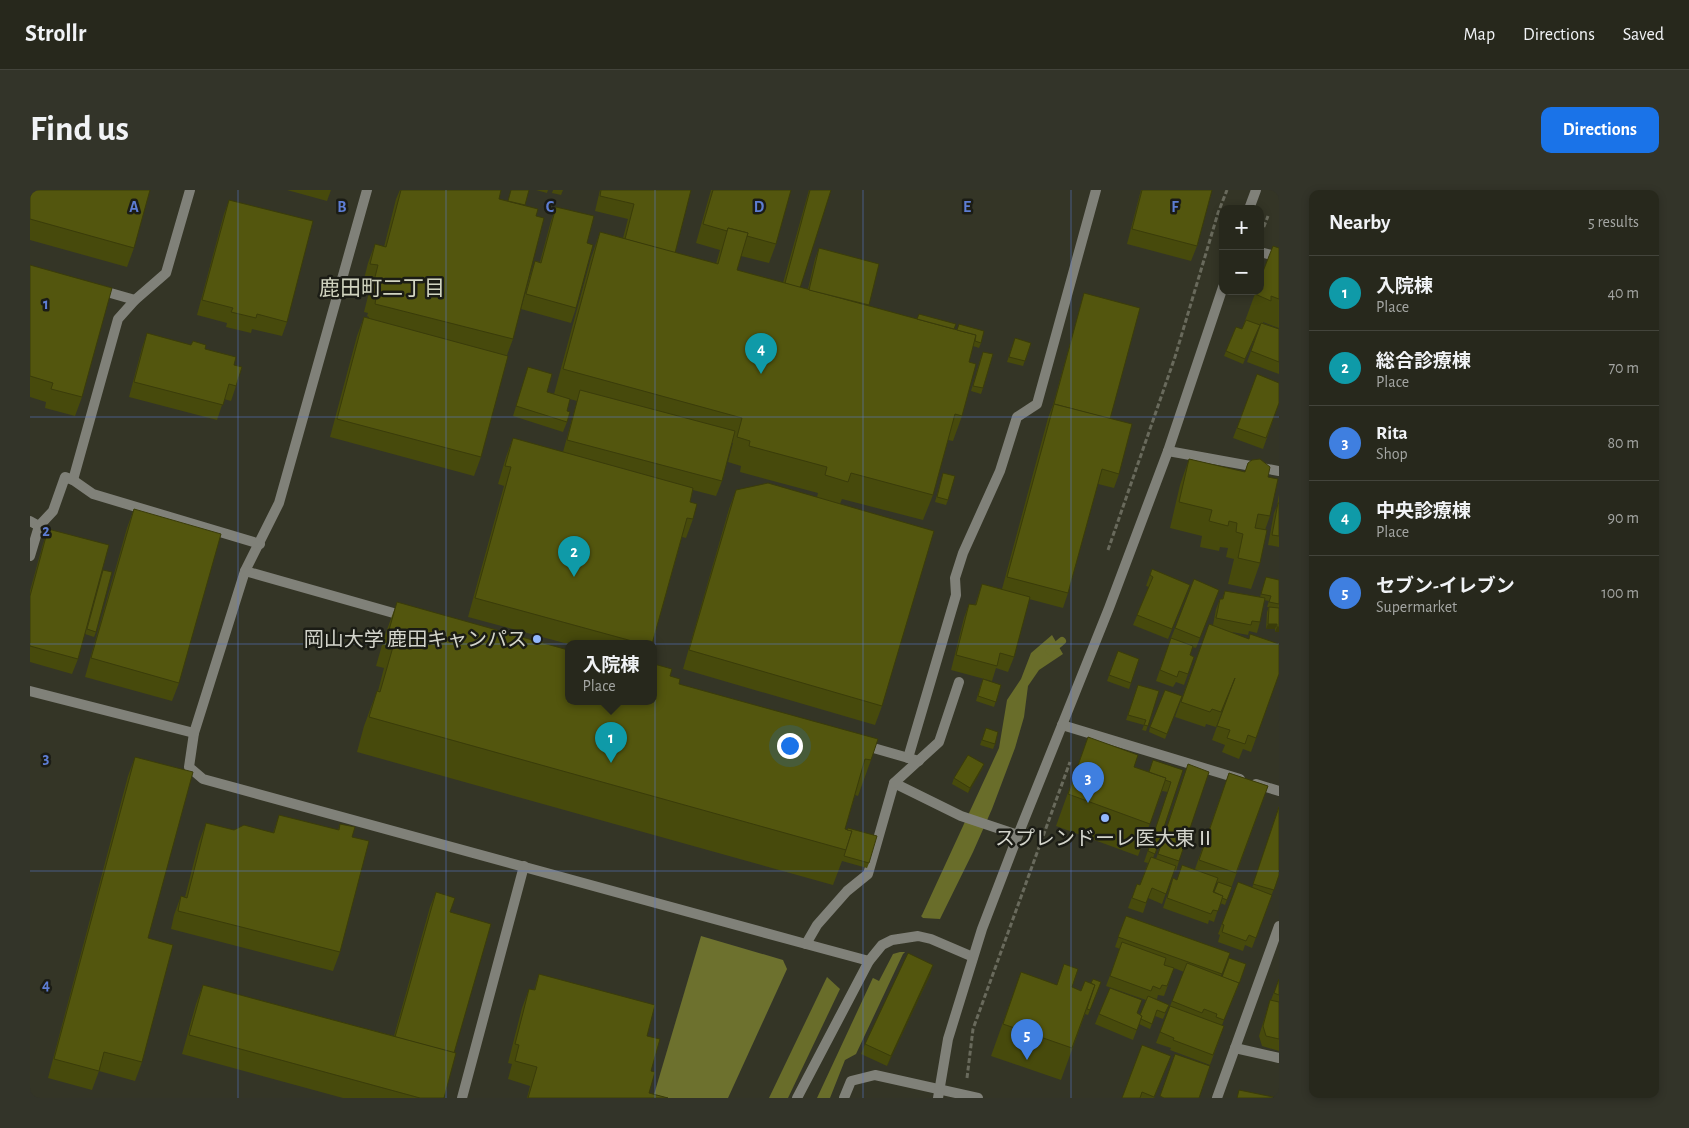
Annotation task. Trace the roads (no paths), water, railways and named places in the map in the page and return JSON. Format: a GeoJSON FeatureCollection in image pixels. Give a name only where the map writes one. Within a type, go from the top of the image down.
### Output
{"type":"FeatureCollection","features":[{"type":"Feature","properties":{"kind":"street"},"geometry":{"type":"LineString","coordinates":[[73,480],[118,319],[135,300],[166,273],[190,190]]}},
{"type":"Feature","properties":{"kind":"street"},"geometry":{"type":"LineString","coordinates":[[366,190],[279,503],[246,572],[194,733],[189,767],[203,779],[869,961]]}},
{"type":"Feature","properties":{"kind":"street"},"geometry":{"type":"LineString","coordinates":[[908,758],[956,595],[955,578],[963,553],[1000,471],[1016,417],[1037,404],[1096,190]]}},
{"type":"Feature","properties":{"kind":"street"},"geometry":{"type":"LineString","coordinates":[[1250,205],[1256,190]]}},
{"type":"Feature","properties":{"kind":"street"},"geometry":{"type":"LineString","coordinates":[[1264,253],[1279,257]]}},
{"type":"Feature","properties":{"kind":"street"},"geometry":{"type":"LineString","coordinates":[[87,287],[135,300]]}},
{"type":"Feature","properties":{"kind":"street"},"geometry":{"type":"LineString","coordinates":[[939,1094],[948,1039],[972,957],[1018,834],[1109,608],[1168,451],[1220,295]]}},
{"type":"Feature","properties":{"kind":"street"},"geometry":{"type":"LineString","coordinates":[[1168,451],[1279,471]]}},
{"type":"Feature","properties":{"kind":"street"},"geometry":{"type":"LineString","coordinates":[[30,556],[35,524],[53,511],[65,477],[73,480],[93,494],[260,544]]}},
{"type":"Feature","properties":{"kind":"street"},"geometry":{"type":"LineString","coordinates":[[246,572],[416,620]]}},
{"type":"Feature","properties":{"kind":"street"},"geometry":{"type":"LineString","coordinates":[[806,944],[817,925],[847,891],[868,874],[894,783],[939,742],[959,682]]}},
{"type":"Feature","properties":{"kind":"street"},"geometry":{"type":"LineString","coordinates":[[30,691],[194,733]]}},
{"type":"Feature","properties":{"kind":"street"},"geometry":{"type":"LineString","coordinates":[[1062,725],[1279,791]]}},
{"type":"Feature","properties":{"kind":"street"},"geometry":{"type":"LineString","coordinates":[[852,742],[919,761]]}},
{"type":"Feature","properties":{"kind":"street"},"geometry":{"type":"LineString","coordinates":[[894,783],[961,816],[1018,834]]}},
{"type":"Feature","properties":{"kind":"street"},"geometry":{"type":"LineString","coordinates":[[462,1098],[524,866]]}},
{"type":"Feature","properties":{"kind":"street"},"geometry":{"type":"LineString","coordinates":[[1217,1098],[1279,927]]}},
{"type":"Feature","properties":{"kind":"street"},"geometry":{"type":"LineString","coordinates":[[797,1098],[869,961],[882,945],[905,937],[918,936],[932,939],[972,957]]}},
{"type":"Feature","properties":{"kind":"street"},"geometry":{"type":"LineString","coordinates":[[1235,1048],[1279,1058]]}},
{"type":"Feature","properties":{"kind":"street"},"geometry":{"type":"LineString","coordinates":[[844,1098],[851,1081],[875,1075],[939,1094],[966,1095],[978,1098]]}},
{"type":"Feature","properties":{"kind":"waterway"},"geometry":{"type":"LineString","coordinates":[[1050,651],[1062,641]]}},
{"type":"Feature","properties":{"kind":"place","name":"中央診療棟"},"geometry":{"type":"Point","coordinates":[761,374]}},
{"type":"Feature","properties":{"kind":"place","name":"総合診療棟"},"geometry":{"type":"Point","coordinates":[574,577]}},
{"type":"Feature","properties":{"kind":"place","name":"岡山大学 鹿田キャンパス"},"geometry":{"type":"Point","coordinates":[537,639]}},
{"type":"Feature","properties":{"kind":"place","name":"入院棟"},"geometry":{"type":"Point","coordinates":[611,763]}},
{"type":"Feature","properties":{"kind":"place","name":"Rita"},"geometry":{"type":"Point","coordinates":[1088,803]}},
{"type":"Feature","properties":{"kind":"place","name":"スプレンドーレ医大東Ⅱ"},"geometry":{"type":"Point","coordinates":[1105,818]}},
{"type":"Feature","properties":{"kind":"place","name":"セブン-イレブン"},"geometry":{"type":"Point","coordinates":[1027,1060]}},
{"type":"Feature","properties":{"kind":"district","name":"鹿田町二丁目"},"geometry":{"type":"Point","coordinates":[382,288]}}]}
